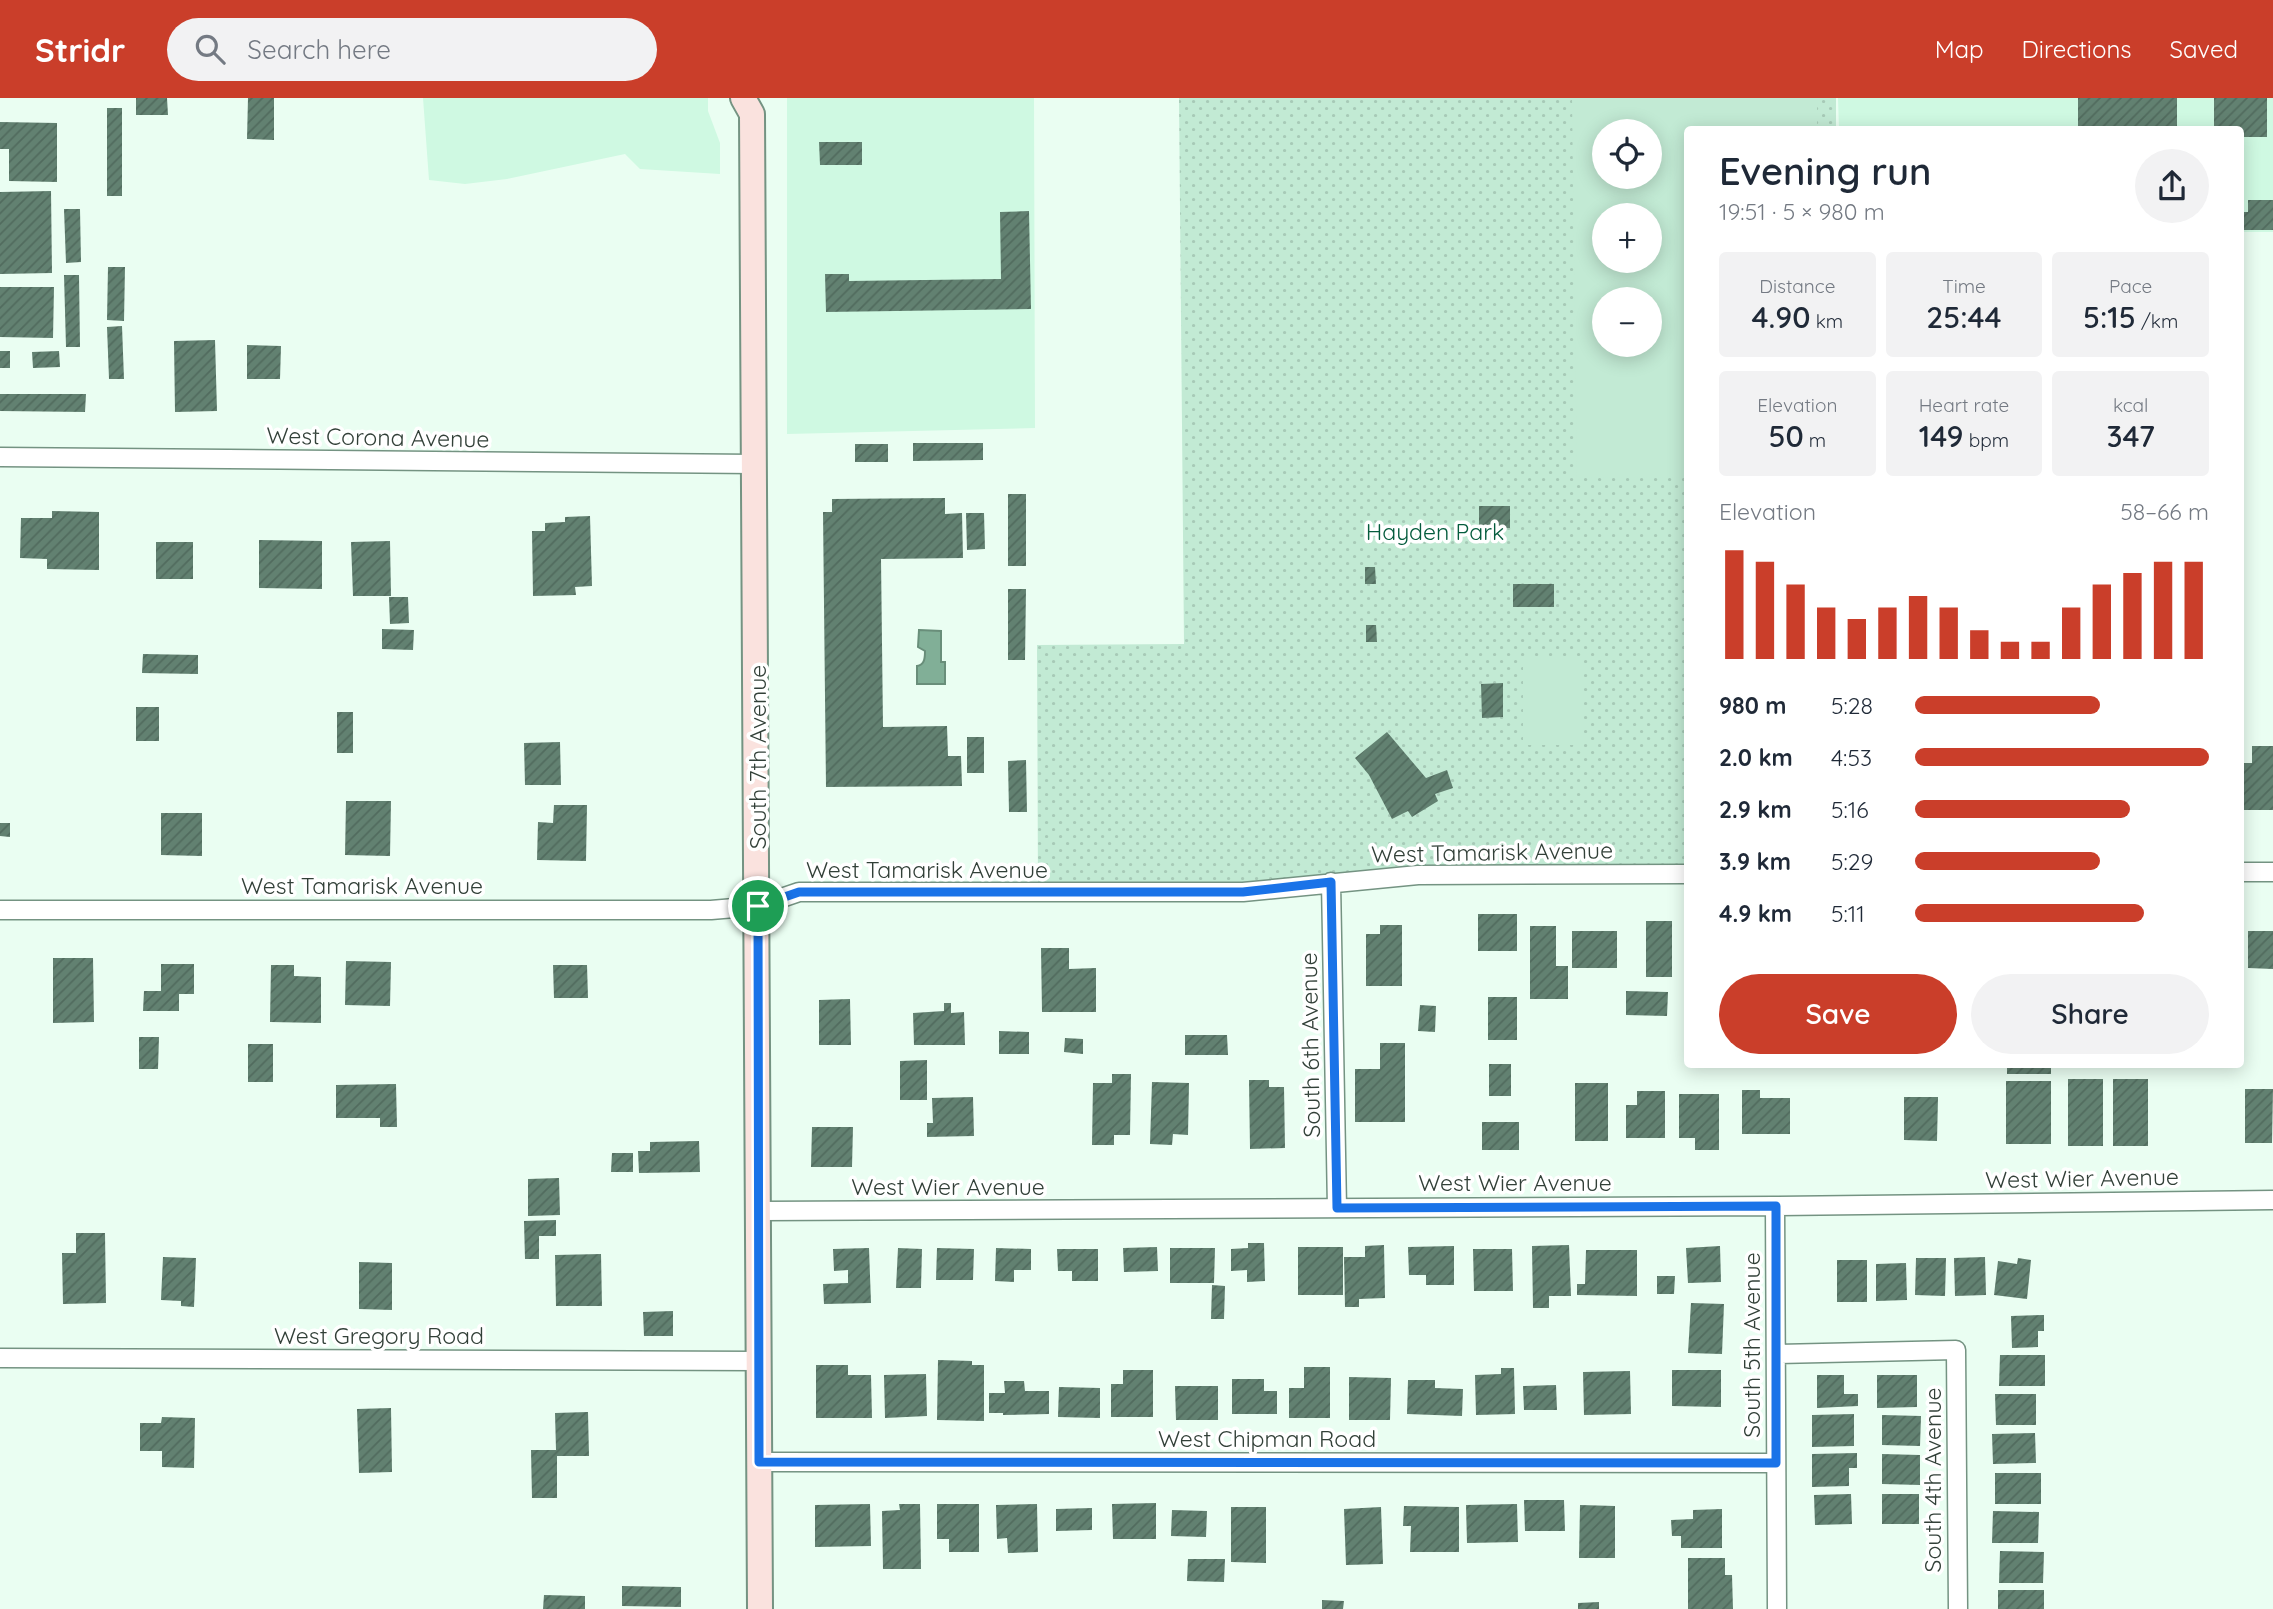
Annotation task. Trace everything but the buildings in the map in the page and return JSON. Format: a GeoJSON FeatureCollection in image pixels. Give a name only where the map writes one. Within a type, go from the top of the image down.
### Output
{"type":"FeatureCollection","features":[{"type":"Feature","properties":{"kind":"main road","name":"South 7th Avenue"},"geometry":{"type":"LineString","coordinates":[[753,103],[760,1609]]}},
{"type":"Feature","properties":{"kind":"street","name":"West Corona Avenue"},"geometry":{"type":"LineString","coordinates":[[0,457],[755,464]]}},
{"type":"Feature","properties":{"kind":"street"},"geometry":{"type":"LineString","coordinates":[[2244,872],[2273,872]]}},
{"type":"Feature","properties":{"kind":"street","name":"West Tamarisk Avenue"},"geometry":{"type":"LineString","coordinates":[[0,910],[711,910],[758,906],[799,892],[1243,892],[1418,875],[1684,874]]}},
{"type":"Feature","properties":{"kind":"street","name":"South 6th Avenue"},"geometry":{"type":"LineString","coordinates":[[1331,882],[1337,1208]]}},
{"type":"Feature","properties":{"kind":"street","name":"West Wier Avenue"},"geometry":{"type":"LineString","coordinates":[[757,1211],[1776,1206],[2273,1200]]}},
{"type":"Feature","properties":{"kind":"street","name":"South 5th Avenue"},"geometry":{"type":"LineString","coordinates":[[1776,1206],[1777,1609]]}},
{"type":"Feature","properties":{"kind":"street","name":"South 4th Avenue"},"geometry":{"type":"LineString","coordinates":[[1776,1354],[1956,1350],[1958,1609]]}},
{"type":"Feature","properties":{"kind":"street","name":"West Gregory Road"},"geometry":{"type":"LineString","coordinates":[[0,1358],[758,1361]]}},
{"type":"Feature","properties":{"kind":"street","name":"West Chipman Road"},"geometry":{"type":"LineString","coordinates":[[759,1462],[1776,1463]]}},
{"type":"Feature","properties":{"kind":"shaded area"},"geometry":{"type":"Polygon","coordinates":[[[423,98],[708,98],[708,111],[720,143],[720,174],[640,169],[625,154],[507,179],[465,184],[429,180],[423,98]]]}},
{"type":"Feature","properties":{"kind":"shaded area"},"geometry":{"type":"Polygon","coordinates":[[[787,98],[1034,98],[1035,428],[787,434],[787,98]]]}},
{"type":"Feature","properties":{"kind":"shaded area"},"geometry":{"type":"Polygon","coordinates":[[[1838,98],[2273,98],[2273,232],[2244,232],[2244,126],[1839,126],[1838,98]]]}},
{"type":"Feature","properties":{"kind":"shaded area"},"geometry":{"type":"Polygon","coordinates":[[[919,630],[941,631],[941,662],[945,662],[945,684],[917,684],[917,666],[925,658],[925,651],[918,647],[919,630]]]}},
{"type":"Feature","properties":{"kind":"green space","name":"Hayden Park"},"geometry":{"type":"Polygon","coordinates":[[[1179,98],[1836,98],[1836,126],[1684,126],[1684,874],[1418,875],[1243,892],[1038,892],[1037,645],[1184,644],[1179,98]]]}},
{"type":"Feature","properties":{"kind":"green space"},"geometry":{"type":"Polygon","coordinates":[[[1572,98],[1817,98],[1817,126],[1684,126],[1684,477],[1577,478],[1572,98]]]}},
{"type":"Feature","properties":{"kind":"green space"},"geometry":{"type":"Polygon","coordinates":[[[1523,656],[1582,656],[1582,745],[1523,745],[1523,656]]]}},
{"type":"Feature","properties":{"kind":"route"},"geometry":{"type":"LineString","coordinates":[[1331,882],[1337,1208],[1776,1206],[1776,1463],[759,1462],[758,906],[799,892],[1243,892],[1331,882]]}}]}
